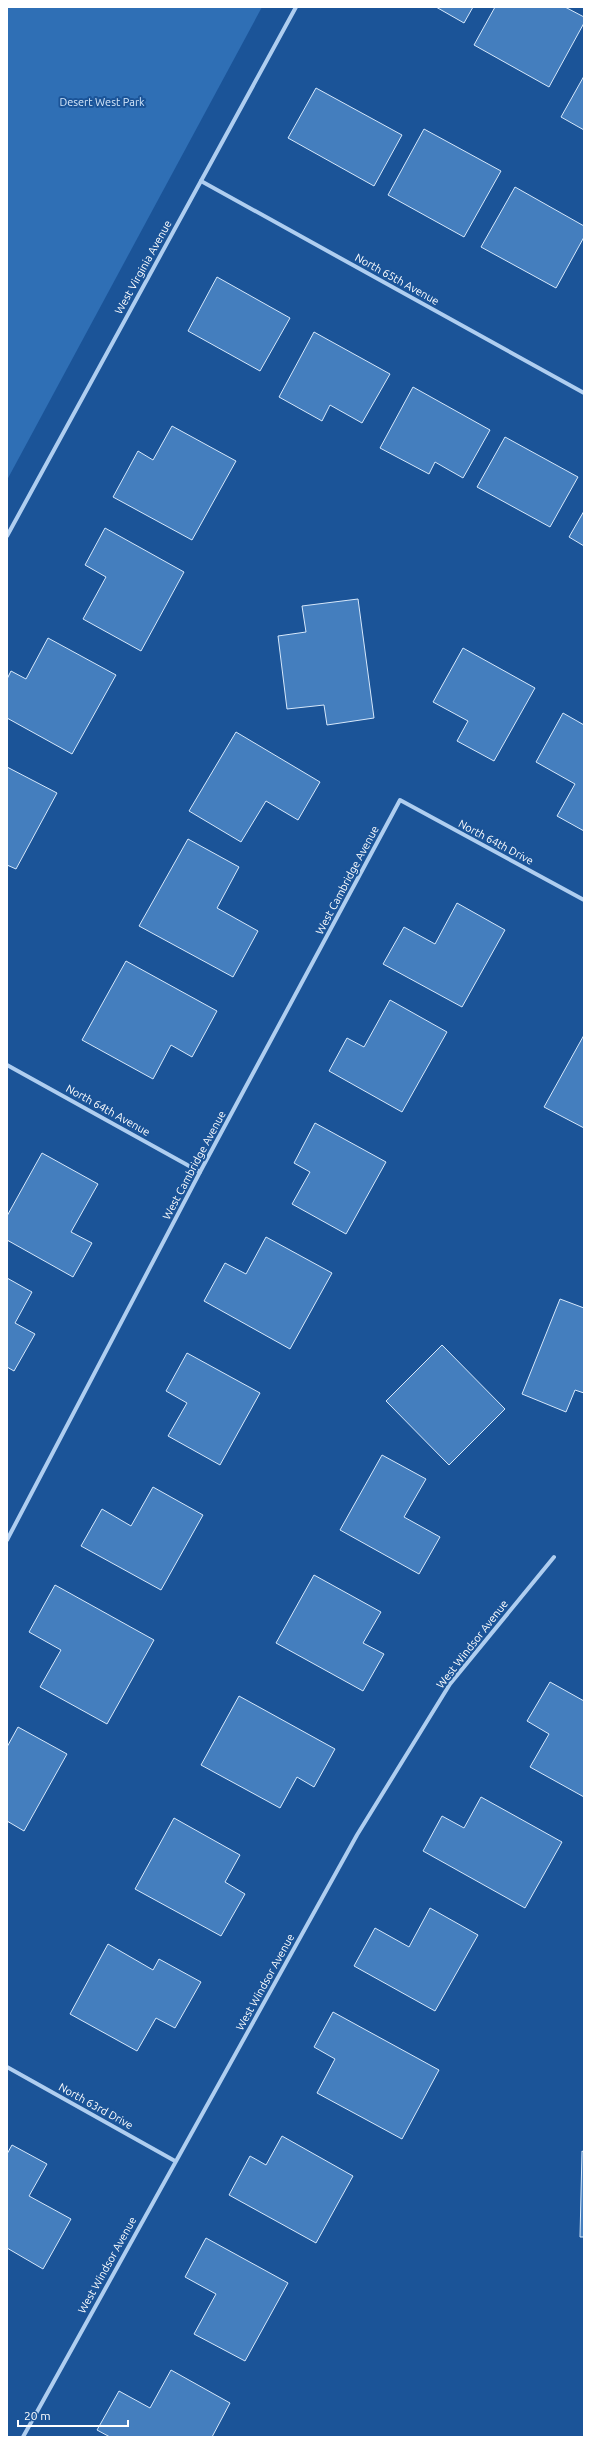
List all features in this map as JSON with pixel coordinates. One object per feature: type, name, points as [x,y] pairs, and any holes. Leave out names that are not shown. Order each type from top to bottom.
[{"type":"street","name":"West Virginia Avenue","points":[[7,536],[296,7]]},
{"type":"street","name":"North 65th Avenue","points":[[201,181],[584,393]]},
{"type":"street","name":"North 64th Drive","points":[[400,800],[584,900]]},
{"type":"street","name":"West Cambridge Avenue","points":[[7,1540],[200,1172],[400,800]]},
{"type":"street","name":"North 64th Avenue","points":[[7,1065],[200,1172]]},
{"type":"street","name":"West Windsor Avenue","points":[[23,2437],[357,1835],[450,1684],[554,1557]]},
{"type":"street","name":"North 63rd Drive","points":[[7,2067],[175,2161]]},
{"type":"green space","name":"Desert West Park","points":[[7,7],[262,7],[7,480]]},
{"type":"building","points":[[436,7],[473,7],[464,23]]},
{"type":"building","points":[[495,7],[565,7],[584,17],[584,23],[549,87],[474,45]]},
{"type":"building","points":[[584,76],[584,130],[561,117]]},
{"type":"building","points":[[316,88],[402,135],[374,186],[288,138]]},
{"type":"building","points":[[424,129],[501,171],[464,237],[388,195]]},
{"type":"building","points":[[515,187],[584,226],[584,237],[556,288],[481,247]]},
{"type":"building","points":[[217,277],[290,318],[260,371],[188,331]]},
{"type":"building","points":[[314,332],[390,374],[362,423],[330,405],[322,421],[279,397]]},
{"type":"building","points":[[413,387],[490,430],[463,478],[435,462],[429,474],[380,448]]},
{"type":"building","points":[[172,426],[236,461],[192,540],[113,497],[138,451],[153,460]]},
{"type":"building","points":[[505,437],[578,477],[550,527],[477,487]]},
{"type":"building","points":[[584,511],[584,546],[569,537]]},
{"type":"building","points":[[105,528],[184,572],[141,651],[83,619],[106,577],[85,565]]},
{"type":"building","points":[[358,599],[374,718],[327,725],[324,705],[287,709],[278,636],[306,632],[302,606]]},
{"type":"building","points":[[48,638],[116,675],[72,754],[7,718],[7,679],[11,671],[26,679]]},
{"type":"building","points":[[463,648],[535,688],[494,761],[457,741],[468,721],[433,702]]},
{"type":"building","points":[[563,713],[584,725],[584,831],[557,816],[575,784],[536,762]]},
{"type":"building","points":[[236,732],[320,782],[298,820],[266,801],[241,842],[189,811]]},
{"type":"building","points":[[7,767],[57,793],[16,869],[7,865]]},
{"type":"building","points":[[188,839],[239,867],[217,908],[258,931],[233,977],[139,926]]},
{"type":"building","points":[[457,903],[505,930],[462,1007],[383,964],[404,927],[435,944]]},
{"type":"building","points":[[126,961],[217,1011],[192,1057],[171,1045],[153,1079],[82,1040]]},
{"type":"building","points":[[390,1000],[447,1032],[402,1112],[329,1071],[347,1038],[364,1047]]},
{"type":"building","points":[[584,1035],[584,1128],[544,1107]]},
{"type":"building","points":[[315,1123],[386,1162],[346,1234],[292,1204],[310,1172],[294,1163]]},
{"type":"building","points":[[42,1153],[98,1184],[71,1232],[92,1243],[73,1277],[7,1240],[7,1216]]},
{"type":"building","points":[[266,1237],[332,1273],[290,1349],[204,1301],[225,1263],[246,1274]]},
{"type":"building","points":[[7,1278],[32,1292],[15,1323],[35,1334],[14,1371],[7,1367]]},
{"type":"building","points":[[560,1299],[584,1308],[584,1393],[575,1390],[566,1412],[522,1394]]},
{"type":"building","points":[[442,1345],[505,1409],[449,1465],[386,1401]]},
{"type":"building","points":[[187,1353],[260,1393],[220,1465],[168,1436],[187,1403],[166,1391]]},
{"type":"building","points":[[382,1455],[426,1479],[404,1517],[440,1537],[419,1574],[340,1530]]},
{"type":"building","points":[[153,1487],[203,1515],[161,1590],[81,1546],[102,1509],[131,1526]]},
{"type":"building","points":[[314,1575],[381,1612],[363,1643],[384,1654],[363,1691],[276,1643]]},
{"type":"building","points":[[55,1585],[154,1640],[107,1724],[40,1687],[61,1650],[29,1632]]},
{"type":"building","points":[[550,1682],[584,1701],[584,1797],[530,1767],[549,1734],[527,1721]]},
{"type":"building","points":[[239,1696],[335,1749],[314,1787],[297,1777],[280,1808],[201,1765]]},
{"type":"building","points":[[18,1727],[67,1754],[24,1831],[7,1821],[7,1747]]},
{"type":"building","points":[[481,1797],[562,1842],[525,1908],[423,1851],[442,1816],[464,1828]]},
{"type":"building","points":[[174,1818],[240,1855],[225,1882],[245,1894],[221,1936],[135,1889]]},
{"type":"building","points":[[430,1908],[478,1935],[435,2011],[354,1966],[375,1928],[409,1947]]},
{"type":"building","points":[[108,1944],[153,1970],[159,1959],[201,1982],[175,2028],[156,2018],[137,2051],[70,2014]]},
{"type":"building","points":[[333,2012],[439,2070],[402,2139],[317,2093],[335,2059],[314,2047]]},
{"type":"building","points":[[282,2136],[353,2176],[316,2243],[229,2195],[250,2156],[266,2165]]},
{"type":"building","points":[[12,2145],[47,2164],[29,2196],[71,2219],[43,2269],[7,2248],[7,2154]]},
{"type":"building","points":[[582,2151],[584,2152],[584,2237],[580,2237]]},
{"type":"building","points":[[206,2238],[288,2283],[245,2361],[194,2334],[216,2294],[185,2277]]},
{"type":"building","points":[[171,2370],[230,2403],[212,2437],[110,2437],[97,2430],[119,2391],[150,2408]]}]
